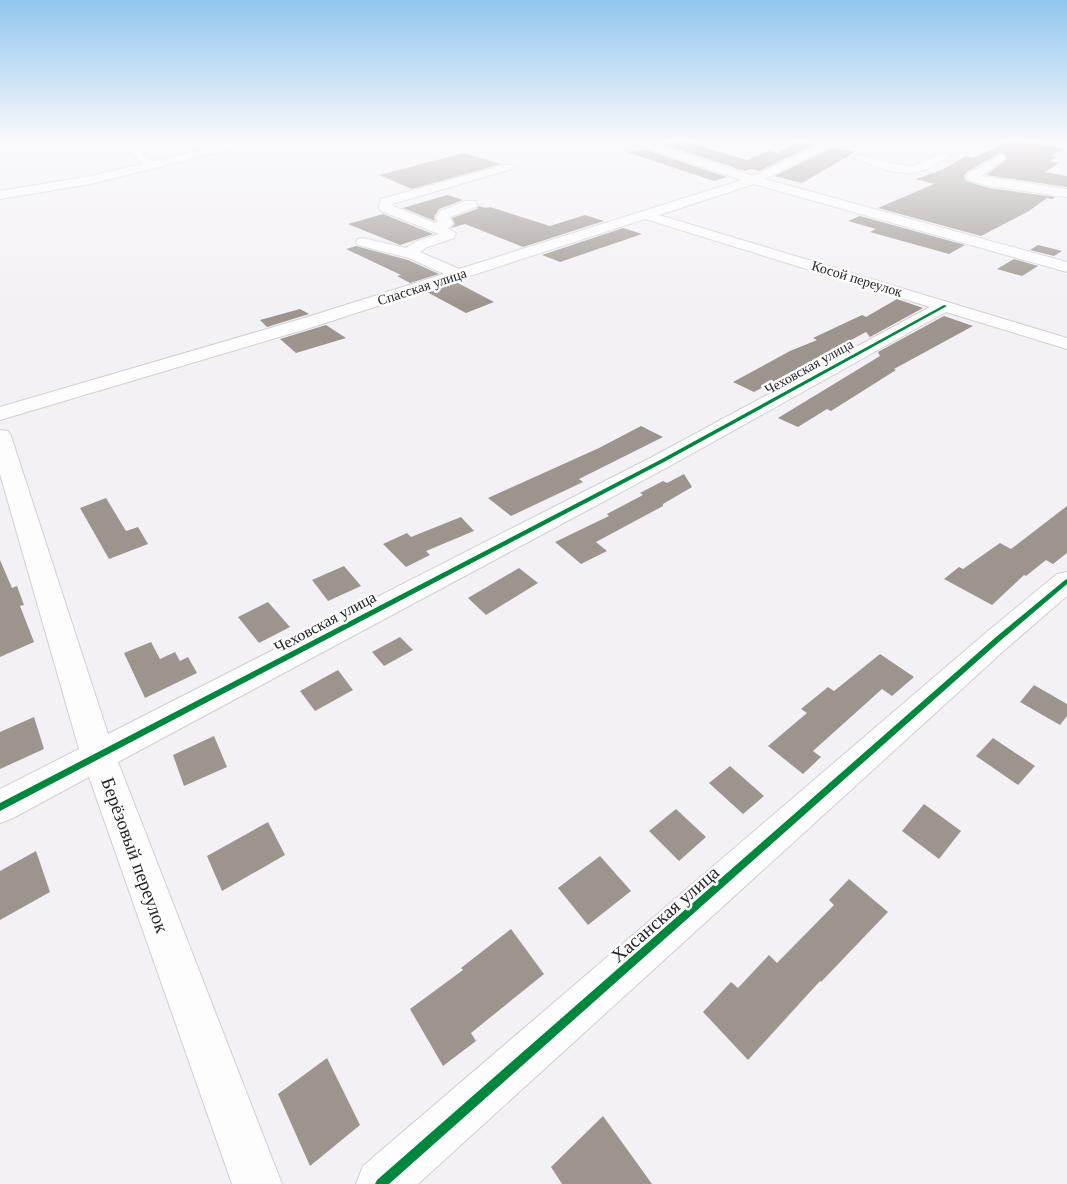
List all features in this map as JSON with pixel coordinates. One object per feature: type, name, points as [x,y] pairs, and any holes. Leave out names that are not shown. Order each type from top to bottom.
[{"type":"street","points":[[409,253],[422,244],[449,235],[449,233],[386,208],[386,202],[410,195]]},
{"type":"street","name":"Спасская улица","points":[[0,414],[308,323],[706,195]]},
{"type":"street","points":[[809,195],[1067,267]]},
{"type":"street","points":[[436,228],[446,224],[445,214],[471,204]]},
{"type":"street","name":"Косой переулок","points":[[646,214],[1067,344]]},
{"type":"street","points":[[363,242],[382,250],[409,253],[458,275]]},
{"type":"street","name":"Чеховская улица","points":[[0,807],[673,455],[945,306]]},
{"type":"street","name":"Берёзовый переулок","points":[[0,436],[98,755],[257,1184]]},
{"type":"street","name":"Хасанская улица","points":[[381,1184],[968,667],[998,638],[1067,581]]},
{"type":"building","points":[[446,195],[463,200],[439,209],[434,217],[435,221],[403,208]]},
{"type":"building","points":[[908,195],[1043,195],[1056,197],[1052,199],[1047,198],[1029,211],[981,236],[878,208]]},
{"type":"building","points":[[478,206],[490,207],[550,226],[585,215],[604,221],[523,247],[465,224],[451,228],[455,224],[452,218],[477,209]]},
{"type":"building","points":[[383,214],[433,234],[400,245],[348,224]]},
{"type":"building","points":[[860,216],[965,245],[949,254],[870,232],[876,229],[848,221]]},
{"type":"building","points":[[623,228],[642,234],[560,262],[542,255]]},
{"type":"building","points":[[1038,245],[1062,251],[1054,256],[1030,250]]},
{"type":"building","points":[[356,246],[408,260],[439,274],[410,283],[397,276],[401,275],[346,249]]},
{"type":"building","points":[[1014,259],[1038,266],[1022,276],[997,269]]},
{"type":"building","points":[[456,282],[494,302],[466,313],[427,292]]},
{"type":"building","points":[[897,299],[923,308],[870,337],[866,332],[754,392],[733,382],[790,351],[817,340],[813,338],[862,315],[866,317]]},
{"type":"building","points":[[300,309],[309,314],[267,327],[260,320]]},
{"type":"building","points":[[944,316],[973,326],[894,369],[896,370],[831,411],[827,409],[798,427],[778,418],[880,356],[878,352]]},
{"type":"building","points":[[326,325],[346,338],[296,353],[280,339]]},
{"type":"building","points":[[641,426],[663,437],[579,479],[583,482],[511,516],[488,498],[599,448]]},
{"type":"building","points":[[684,474],[692,487],[663,504],[663,506],[596,542],[607,551],[581,564],[555,542],[609,516],[607,514],[643,495],[640,493],[663,481],[667,483]]},
{"type":"building","points":[[106,498],[126,531],[138,527],[148,544],[109,559],[80,508]]},
{"type":"building","points":[[1067,506],[1067,553],[1053,564],[1046,560],[1026,576],[1024,575],[992,605],[944,579],[959,567],[963,569],[1000,543],[1011,549]]},
{"type":"building","points":[[461,517],[474,531],[426,551],[430,555],[406,567],[383,544],[407,533],[411,537]]},
{"type":"building","points":[[0,560],[12,588],[17,586],[24,605],[20,606],[34,642],[0,657]]},
{"type":"building","points":[[344,566],[361,586],[328,601],[312,580]]},
{"type":"building","points":[[519,568],[538,583],[486,615],[468,598]]},
{"type":"building","points":[[268,602],[290,627],[259,643],[238,617]]},
{"type":"building","points":[[400,637],[413,650],[384,666],[372,652]]},
{"type":"building","points":[[151,642],[160,659],[175,652],[180,661],[188,657],[197,673],[145,698],[124,653]]},
{"type":"building","points":[[880,654],[914,677],[892,696],[882,689],[813,751],[821,757],[803,774],[768,746],[807,713],[801,709],[828,687],[834,691]]},
{"type":"building","points":[[338,670],[353,690],[315,711],[300,691]]},
{"type":"building","points":[[1034,685],[1067,704],[1067,716],[1060,725],[1020,702]]},
{"type":"building","points":[[34,717],[44,749],[0,769],[0,732]]},
{"type":"building","points":[[214,736],[227,767],[184,786],[173,755]]},
{"type":"building","points":[[993,738],[1035,766],[1018,785],[976,756]]},
{"type":"building","points":[[730,766],[764,796],[743,814],[709,783]]},
{"type":"building","points":[[924,804],[961,831],[939,859],[902,831]]},
{"type":"building","points":[[676,809],[706,837],[679,861],[649,831]]},
{"type":"building","points":[[268,822],[285,855],[222,891],[207,856]]},
{"type":"building","points":[[36,851],[50,892],[0,920],[0,871]]},
{"type":"building","points":[[600,856],[631,891],[588,925],[558,888]]},
{"type":"building","points":[[849,879],[888,912],[820,981],[748,1060],[703,1012],[731,982],[738,988],[769,955],[777,963],[834,905],[829,900]]},
{"type":"building","points":[[511,929],[544,974],[471,1033],[476,1041],[443,1066],[410,1009],[463,970],[461,968]]},
{"type":"building","points":[[327,1058],[360,1125],[310,1166],[278,1094]]},
{"type":"building","points":[[603,1116],[652,1184],[562,1184],[551,1167]]},
{"type":"cycle path","points":[[0,807],[662,461],[945,306]]},
{"type":"cycle path","points":[[381,1184],[998,639],[1067,581]]}]
